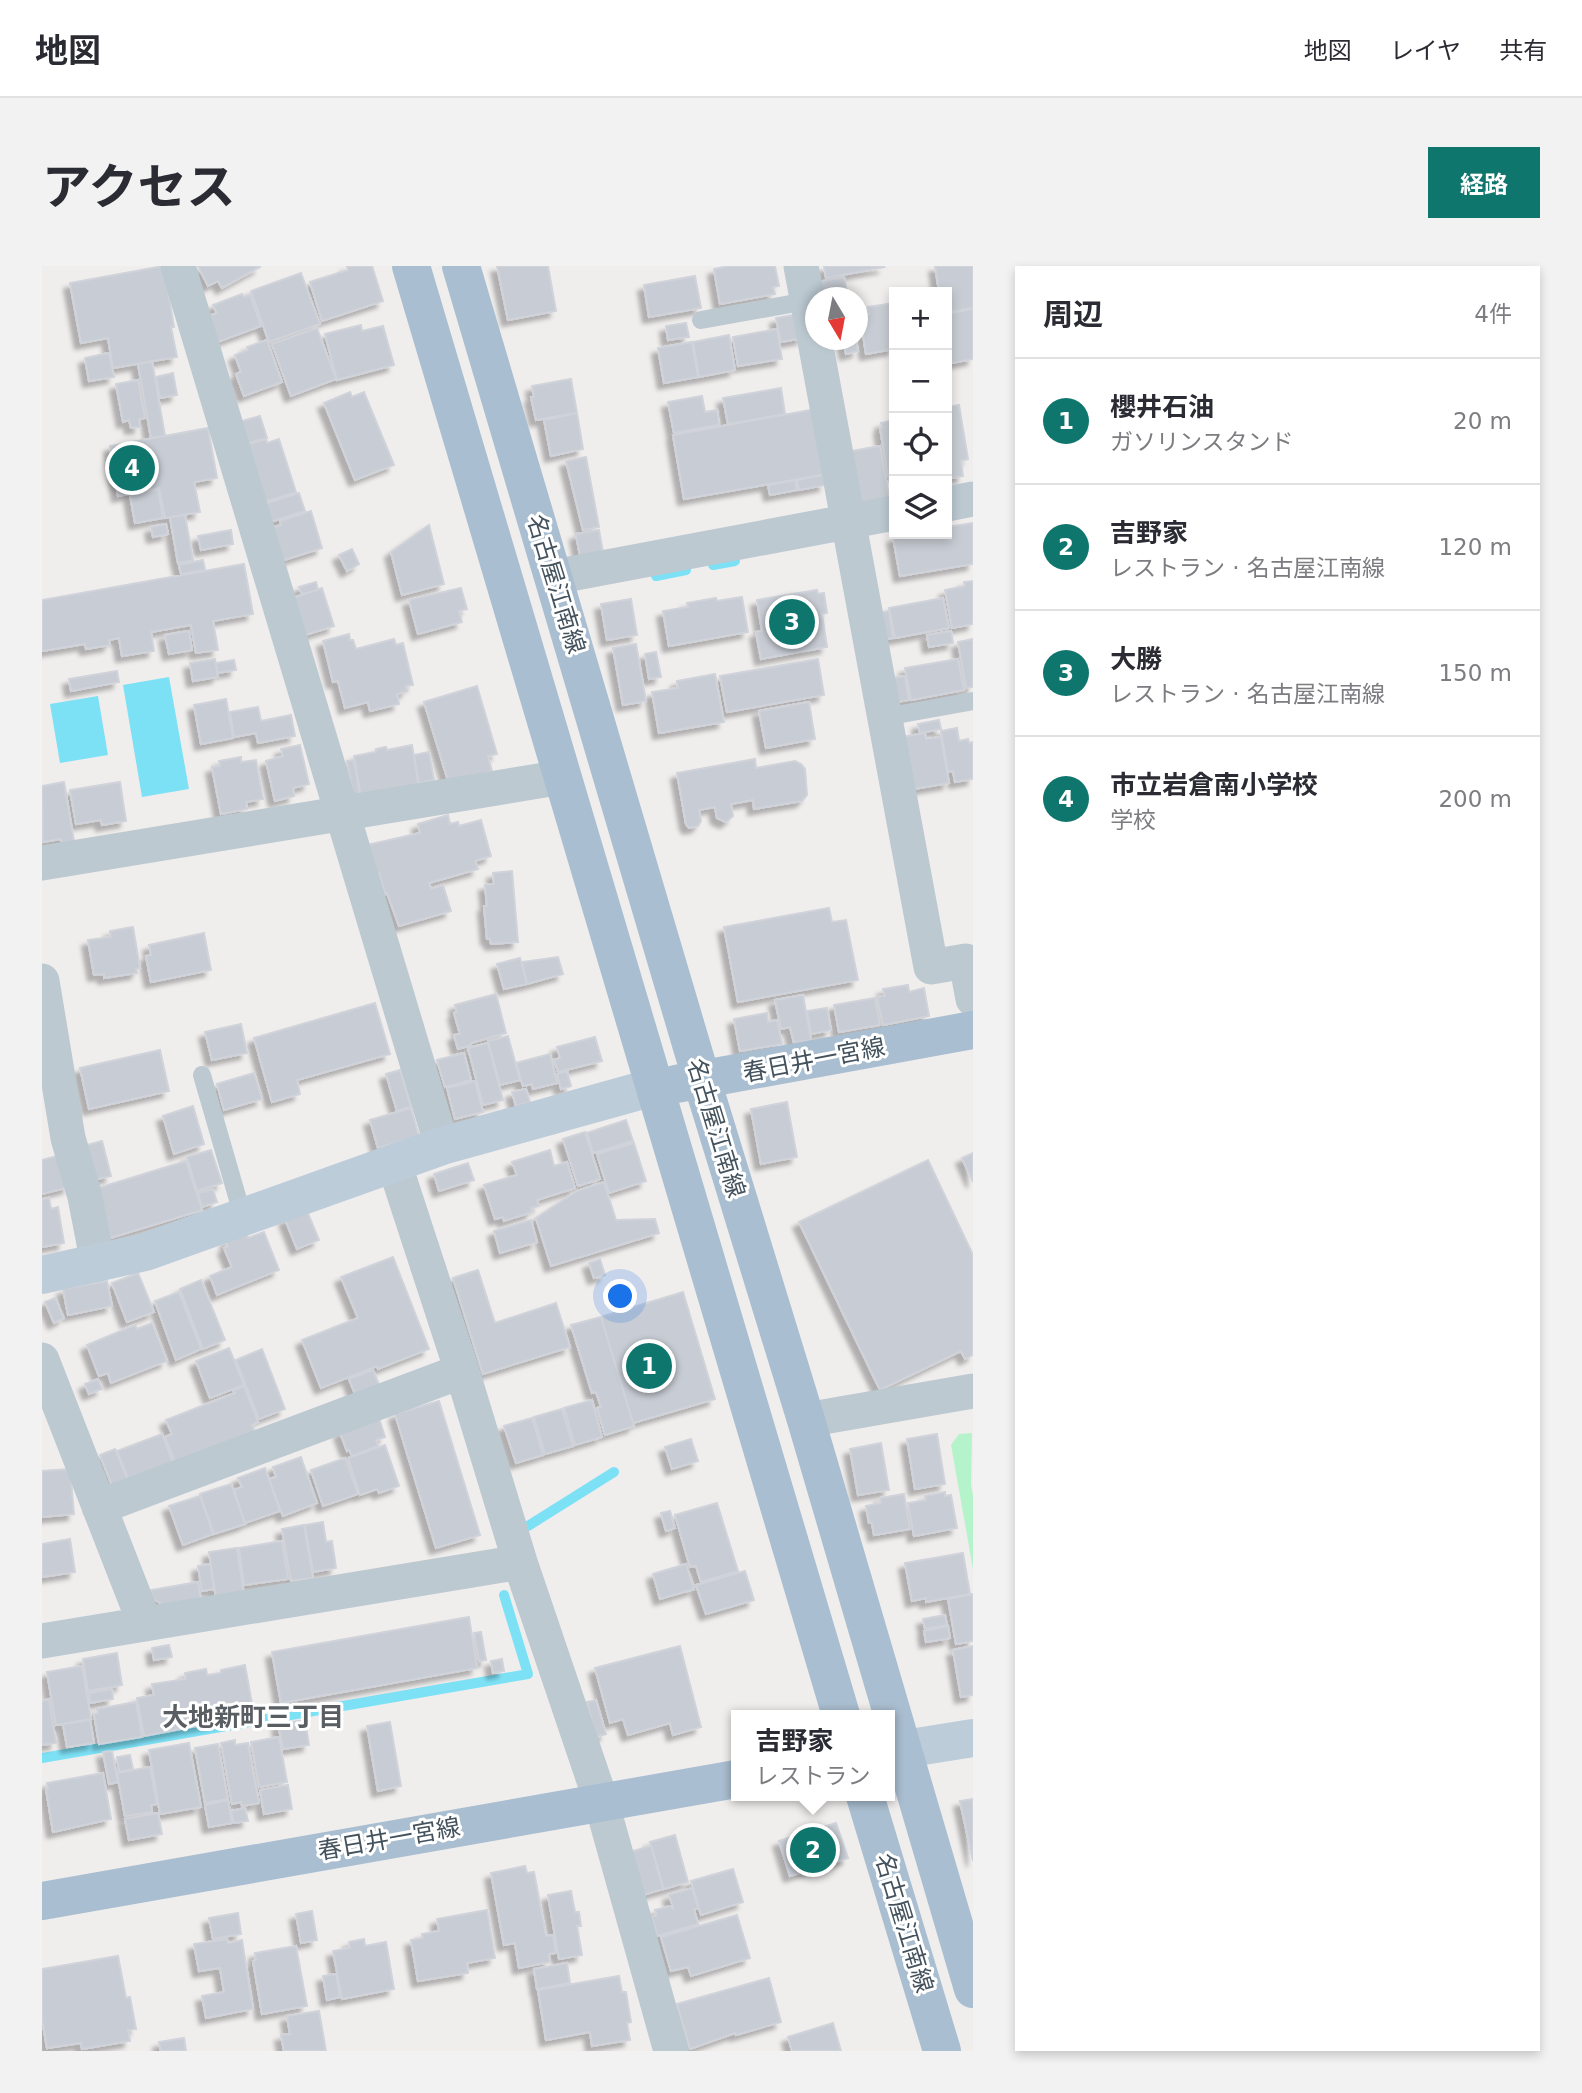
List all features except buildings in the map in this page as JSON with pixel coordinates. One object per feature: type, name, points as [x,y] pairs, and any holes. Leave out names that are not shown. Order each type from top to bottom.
[{"type":"main road","name":"名古屋江南線","points":[[411,266],[840,1710]]},
{"type":"main road","name":"名古屋江南線","points":[[461,266],[702,1081],[806,1420],[886,1710]]},
{"type":"main road","name":"春日井一宮線","points":[[654,1087],[702,1081],[973,1030]]},
{"type":"main road","name":"名古屋江南線","points":[[897,1751],[973,1989]]},
{"type":"main road","name":"春日井一宮線","points":[[42,1901],[731,1780]]},
{"type":"main road","name":"名古屋江南線","points":[[867,1801],[942,2051]]},
{"type":"street","points":[[177,266],[442,1146]]},
{"type":"street","points":[[801,266],[805,290]]},
{"type":"street","points":[[816,350],[931,967],[966,961],[973,999]]},
{"type":"street","points":[[952,503],[973,499]]},
{"type":"street","points":[[554,577],[889,514]]},
{"type":"street","points":[[42,863],[564,776]]},
{"type":"street","points":[[42,981],[68,1138],[85,1197],[98,1264]]},
{"type":"street","points":[[42,1275],[145,1252],[442,1146],[654,1087]]},
{"type":"street","points":[[394,1163],[462,1371],[520,1562],[600,1801],[662,2050]]},
{"type":"street","points":[[42,1360],[51,1411],[99,1507],[145,1624]]},
{"type":"street","points":[[99,1507],[462,1371]]},
{"type":"street","points":[[806,1420],[973,1391]]},
{"type":"street","points":[[42,1641],[520,1562]]},
{"type":"street","points":[[897,1751],[973,1738]]},
{"type":"lane","points":[[701,320],[805,302]]},
{"type":"lane","points":[[885,717],[973,701]]},
{"type":"lane","points":[[202,1075],[243,1217]]},
{"type":"green space","points":[[972,1433],[973,1569],[951,1445],[959,1434]]},
{"type":"water","points":[[169,677],[189,789],[142,797],[123,685]]},
{"type":"water","points":[[98,696],[108,755],[60,763],[50,704]]},
{"type":"waterway","points":[[713,565],[735,561]]},
{"type":"waterway","points":[[656,576],[686,570]]},
{"type":"waterway","points":[[528,1526],[614,1472]]},
{"type":"waterway","points":[[42,1758],[528,1674],[504,1595]]},
{"type":"place","name":"市立岩倉南小学校","points":[[132,468]]},
{"type":"place","name":"大勝","points":[[792,622]]},
{"type":"place","name":"櫻井石油","points":[[649,1366]]},
{"type":"place","name":"吉野家","points":[[813,1850]]},
{"type":"district","name":"大地新町三丁目","points":[[253,1717]]}]
